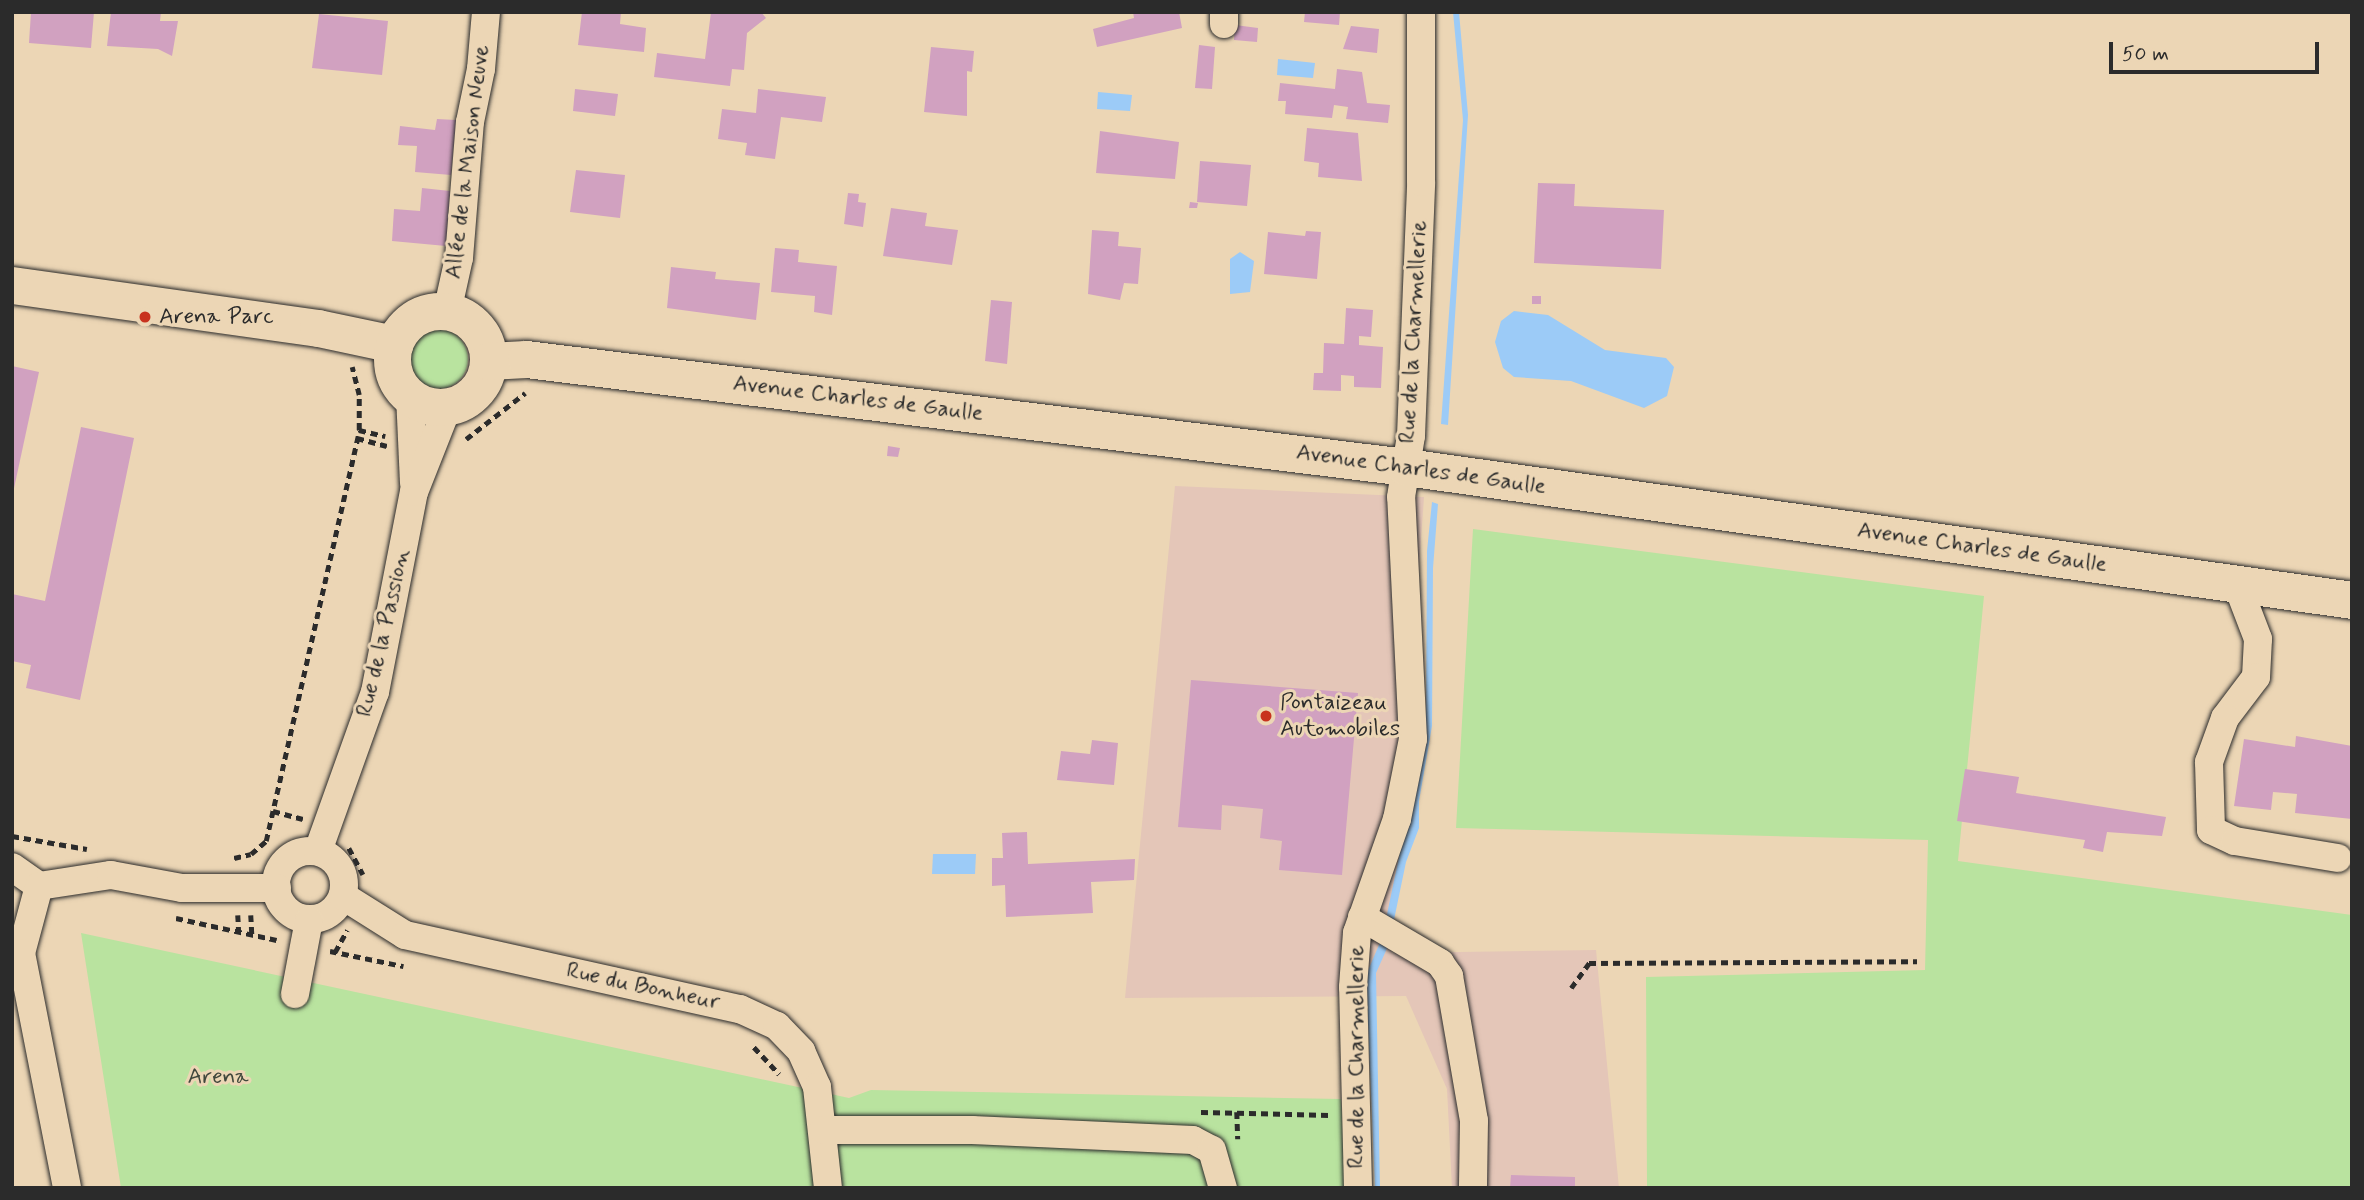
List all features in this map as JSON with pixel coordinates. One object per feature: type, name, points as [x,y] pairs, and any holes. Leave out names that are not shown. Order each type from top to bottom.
[{"type":"main road","points":[[12,285],[355,335],[394,344]]},
{"type":"main road","points":[[447,312],[472,323],[481,334],[488,361],[475,391],[442,409],[410,395],[396,376],[394,344],[400,332],[421,315],[447,312]]},
{"type":"main road","name":"Avenue Charles de Gaulle","points":[[488,361],[540,360],[1406,467],[2352,600]]},
{"type":"street","name":"Allée de la Maison Neuve","points":[[447,312],[459,258],[470,122],[481,69],[486,12]]},
{"type":"street","name":"Rue de la Charmellerie","points":[[1358,1188],[1353,987],[1368,920],[1397,819],[1413,739],[1401,497],[1406,467],[1421,183],[1421,12]]},
{"type":"street","points":[[410,395],[414,492]]},
{"type":"street","points":[[414,492],[448,406]]},
{"type":"street","name":"Rue de la Passion","points":[[318,851],[376,692],[414,492]]},
{"type":"street","points":[[2237,584],[2258,639],[2256,677],[2225,718],[2209,762],[2211,831],[2235,841],[2338,858]]},
{"type":"street","points":[[295,994],[307,933],[330,914],[343,896],[343,873],[329,856],[306,850],[286,861],[277,888],[288,912],[307,933]]},
{"type":"street","points":[[12,867],[39,886],[111,875],[183,888],[277,888]]},
{"type":"street","points":[[39,886],[21,953],[66,1188]]},
{"type":"street","name":"Rue du Bonheur","points":[[343,896],[405,935],[740,1009],[776,1026],[801,1052],[817,1087],[824,1130],[828,1188]]},
{"type":"street","points":[[1368,920],[1428,956],[1449,976],[1474,1121],[1473,1188]]},
{"type":"street","points":[[824,1130],[972,1130],[1193,1140],[1212,1150],[1223,1188]]},
{"type":"path","points":[[220,860],[251,854],[266,841],[359,430],[359,395],[351,360],[355,335]]},
{"type":"path","points":[[12,836],[93,850]]},
{"type":"path","points":[[174,917],[307,933],[414,968]]},
{"type":"path","points":[[1571,988],[1589,963],[1917,961]]},
{"type":"path","points":[[752,1045],[782,1078]]},
{"type":"shaded area","points":[[1175,486],[1424,497],[1392,953],[1596,950],[1619,1188],[1452,1188],[1447,1089],[1406,996],[1125,998]]},
{"type":"green space","points":[[438,329],[455,334],[463,342],[468,359],[463,376],[455,384],[438,389],[421,384],[413,376],[408,359],[413,342],[421,334]]},
{"type":"green space","points":[[1473,529],[1984,596],[1958,861],[2352,915],[2352,1188],[1647,1188],[1646,977],[1925,970],[1928,840],[1456,828]]},
{"type":"green space","name":"Arena","points":[[81,933],[849,1098],[871,1090],[1341,1099],[1347,1188],[121,1188]]},
{"type":"water","points":[[1453,12],[1459,12],[1468,115],[1448,425],[1441,424],[1463,120]]},
{"type":"water","points":[[1278,59],[1315,63],[1313,78],[1277,75]]},
{"type":"water","points":[[1098,92],[1132,95],[1130,111],[1097,109]]},
{"type":"water","points":[[1240,252],[1254,261],[1250,292],[1230,294],[1230,259]]},
{"type":"water","points":[[1514,311],[1548,315],[1605,350],[1666,358],[1674,367],[1667,396],[1644,408],[1571,381],[1514,377],[1503,368],[1495,342],[1501,321]]},
{"type":"water","points":[[1432,502],[1438,504],[1433,568],[1432,726],[1419,801],[1419,828],[1406,862],[1389,944],[1376,973],[1380,1188],[1375,1188],[1366,975],[1382,938],[1420,757],[1426,709],[1427,551]]},
{"type":"water","points":[[933,854],[976,854],[975,874],[932,874]]},
{"type":"building","points":[[31,12],[94,12],[91,48],[29,43]]},
{"type":"building","points":[[111,12],[161,12],[160,21],[178,21],[172,56],[158,49],[107,46]]},
{"type":"building","points":[[582,12],[621,12],[620,24],[646,28],[644,52],[578,45]]},
{"type":"building","points":[[711,12],[761,12],[766,18],[747,33],[744,70],[732,69],[730,86],[654,77],[657,53],[705,59]]},
{"type":"building","points":[[1133,12],[1179,12],[1182,28],[1097,47],[1093,29],[1134,18]]},
{"type":"building","points":[[1305,12],[1340,12],[1339,25],[1304,22]]},
{"type":"building","points":[[319,14],[388,21],[382,75],[312,68]]},
{"type":"building","points":[[1235,25],[1258,28],[1257,42],[1234,40]]},
{"type":"building","points":[[1351,26],[1379,29],[1377,53],[1343,49]]},
{"type":"building","points":[[1199,45],[1215,47],[1212,89],[1195,88]]},
{"type":"building","points":[[931,47],[974,51],[972,72],[967,71],[967,116],[924,112]]},
{"type":"building","points":[[1337,69],[1362,72],[1367,103],[1390,105],[1388,123],[1346,119],[1348,107],[1334,105],[1332,118],[1285,114],[1286,101],[1278,101],[1280,83],[1335,89]]},
{"type":"building","points":[[575,89],[618,94],[615,116],[573,111]]},
{"type":"building","points":[[758,89],[826,97],[822,122],[781,117],[775,159],[745,155],[747,143],[718,139],[722,109],[756,113]]},
{"type":"building","points":[[437,119],[456,120],[451,175],[415,172],[417,146],[398,145],[400,126],[435,130]]},
{"type":"building","points":[[1307,128],[1358,133],[1362,181],[1318,177],[1319,163],[1304,161]]},
{"type":"building","points":[[1100,131],[1179,142],[1175,179],[1096,173]]},
{"type":"building","points":[[1200,161],[1251,165],[1247,206],[1197,202]]},
{"type":"building","points":[[576,170],[625,175],[620,218],[570,212]]},
{"type":"building","points":[[1538,183],[1575,184],[1574,206],[1664,210],[1661,269],[1534,263]]},
{"type":"building","points":[[422,188],[450,191],[446,246],[392,241],[394,209],[420,211]]},
{"type":"building","points":[[848,193],[859,194],[858,202],[866,203],[863,227],[844,224]]},
{"type":"building","points":[[1190,202],[1198,203],[1197,208],[1189,208]]},
{"type":"building","points":[[891,208],[927,213],[925,226],[958,230],[952,265],[883,256]]},
{"type":"building","points":[[1092,230],[1119,232],[1118,246],[1141,248],[1138,284],[1124,283],[1120,300],[1088,294]]},
{"type":"building","points":[[1306,231],[1321,232],[1317,279],[1264,274],[1268,232],[1305,236]]},
{"type":"building","points":[[775,248],[799,250],[798,262],[837,266],[832,315],[814,312],[815,296],[771,292]]},
{"type":"building","points":[[671,267],[716,272],[715,279],[760,283],[756,320],[667,308]]},
{"type":"building","points":[[1532,296],[1541,296],[1541,304],[1532,304]]},
{"type":"building","points":[[991,300],[1012,302],[1007,364],[985,361]]},
{"type":"building","points":[[1346,308],[1373,310],[1371,337],[1359,336],[1359,345],[1383,347],[1381,388],[1354,387],[1354,376],[1341,375],[1341,391],[1313,390],[1314,373],[1323,373],[1324,343],[1344,344]]},
{"type":"building","points":[[12,366],[39,372],[13,493],[12,493]]},
{"type":"building","points":[[81,427],[134,438],[80,700],[26,688],[31,665],[12,661],[12,594],[45,601]]},
{"type":"building","points":[[888,446],[900,448],[898,457],[887,456]]},
{"type":"building","points":[[1191,680],[1358,693],[1342,875],[1279,870],[1282,841],[1260,838],[1263,809],[1222,805],[1221,830],[1178,827]]},
{"type":"building","points":[[2296,736],[2352,746],[2352,819],[2295,813],[2297,794],[2273,792],[2271,810],[2234,806],[2244,739],[2295,747]]},
{"type":"building","points":[[1092,740],[1118,743],[1114,785],[1057,780],[1061,751],[1090,754]]},
{"type":"building","points":[[1965,769],[2019,777],[2016,793],[2166,817],[2162,836],[2107,832],[2103,852],[2083,848],[2085,840],[1957,821]]},
{"type":"building","points":[[1027,832],[1028,864],[1135,859],[1134,880],[1091,882],[1093,913],[1006,917],[1005,885],[992,886],[992,858],[1003,858],[1002,833]]},
{"type":"building","points":[[1511,1175],[1575,1177],[1575,1188],[1510,1188]]},
{"type":"place","name":"Arena Parc","points":[[145,317]]},
{"type":"place","name":"Pontaizeau Automobiles","points":[[1266,716]]}]
